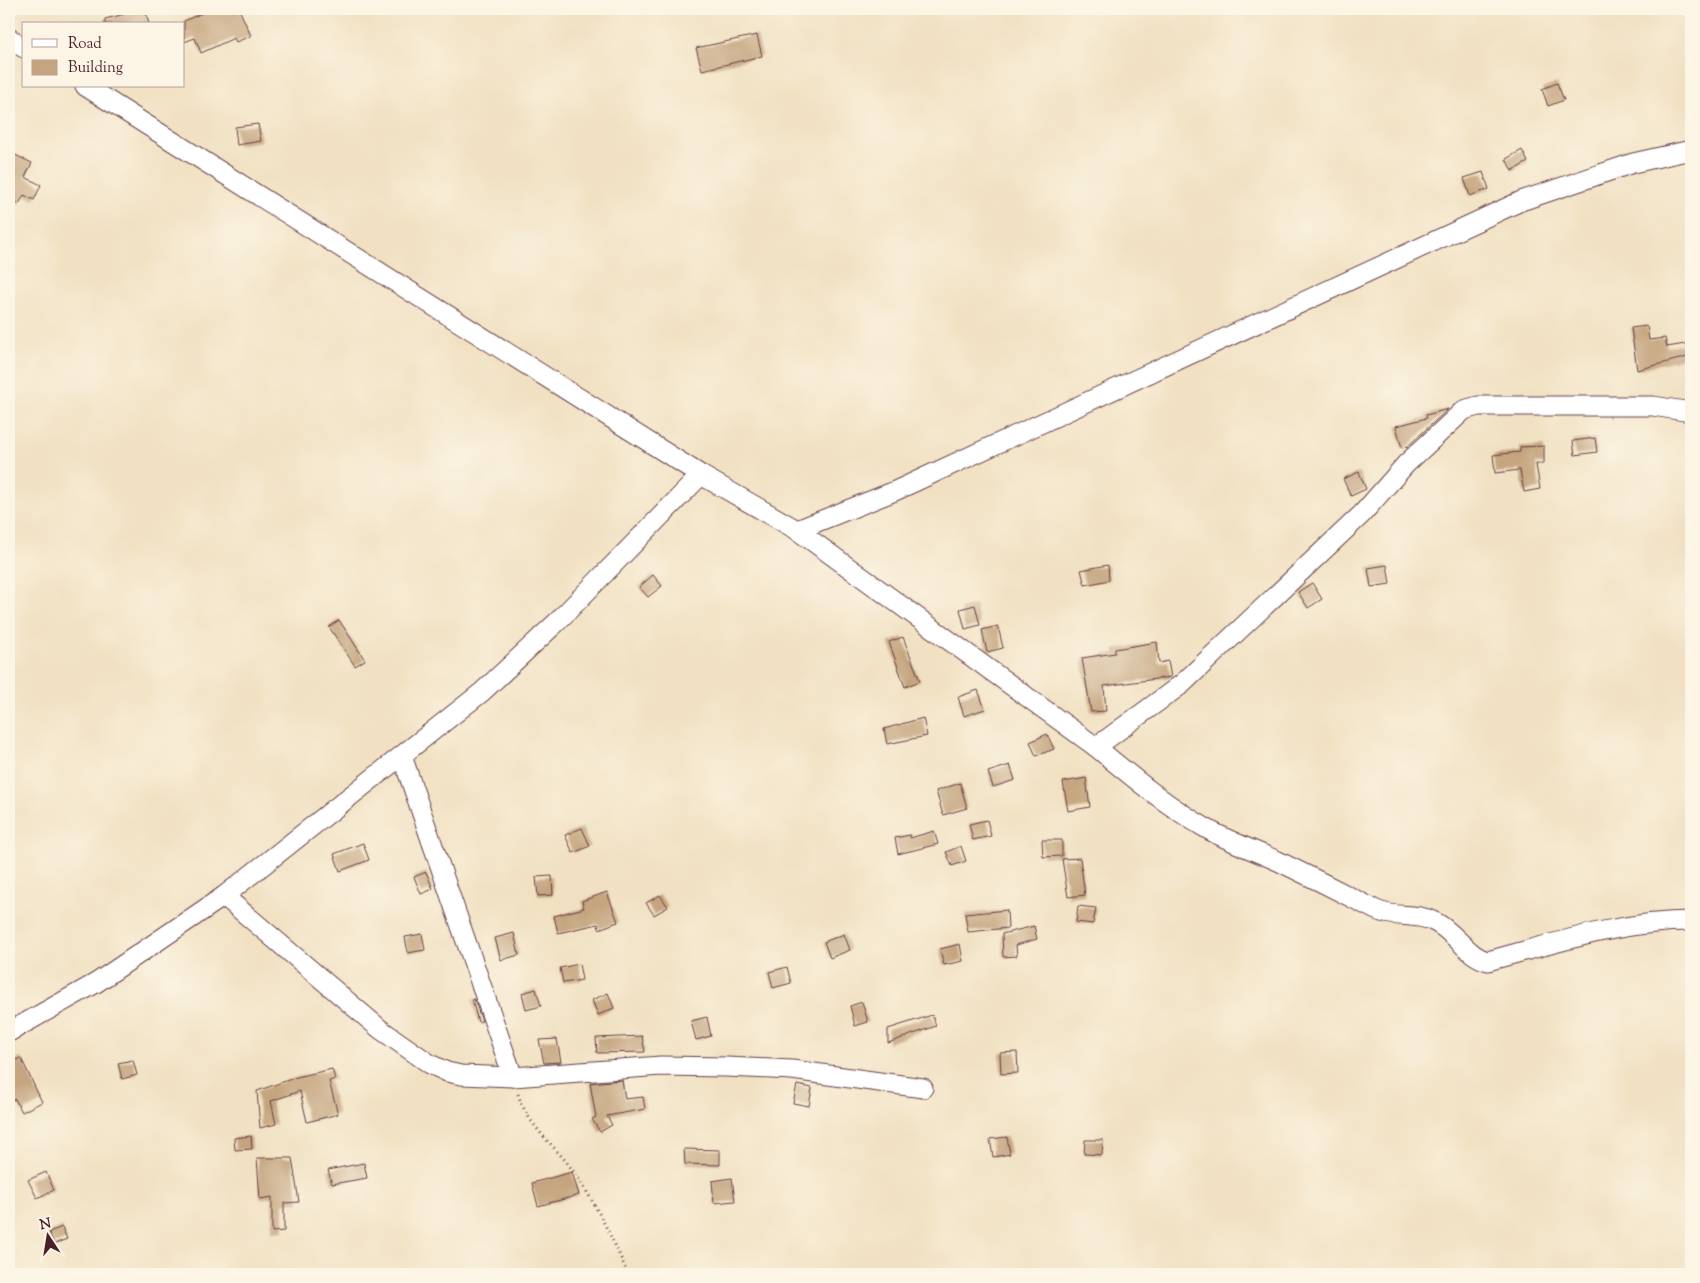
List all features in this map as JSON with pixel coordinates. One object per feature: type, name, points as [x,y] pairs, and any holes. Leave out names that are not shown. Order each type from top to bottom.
[{"type":"street","points":[[9,38],[22,47]]},
{"type":"street","points":[[88,88],[701,475],[797,530],[1096,747],[1158,798],[1209,830],[1350,895],[1378,910],[1395,916],[1423,917],[1434,921],[1458,938],[1479,959],[1488,961],[1580,936],[1656,921],[1691,920]]},
{"type":"street","points":[[797,530],[895,491],[1521,201],[1633,162],[1691,150]]},
{"type":"street","points":[[1096,747],[1182,684],[1362,514],[1406,464],[1464,410],[1478,406],[1652,406],[1691,412]]},
{"type":"street","points":[[9,1032],[96,983],[224,896],[482,692],[557,622],[701,475]]},
{"type":"street","points":[[402,756],[513,1076]]},
{"type":"street","points":[[224,896],[380,1028],[430,1064],[447,1072],[461,1075],[513,1076],[660,1066],[726,1067],[792,1070],[923,1088]]},
{"type":"path","points":[[513,1076],[521,1103],[538,1132],[562,1156],[577,1176],[610,1235],[628,1274]]},
{"type":"building","points":[[145,9],[148,22],[105,22],[105,19]]},
{"type":"building","points":[[211,9],[239,9],[251,36],[236,42],[234,38],[201,53],[195,38],[185,42],[184,21]]},
{"type":"building","points":[[757,35],[762,56],[702,70],[696,48]]},
{"type":"building","points":[[1557,83],[1564,100],[1548,106],[1542,89]]},
{"type":"building","points":[[258,124],[261,141],[237,145],[235,127]]},
{"type":"building","points":[[1522,150],[1528,162],[1512,171],[1506,159]]},
{"type":"building","points":[[9,152],[32,163],[25,177],[41,185],[34,200],[24,195],[19,204],[9,199]]},
{"type":"building","points":[[1483,172],[1489,189],[1470,196],[1464,178]]},
{"type":"building","points":[[1647,326],[1649,340],[1665,338],[1667,347],[1691,343],[1691,356],[1637,370],[1631,328]]},
{"type":"building","points":[[1448,409],[1408,446],[1402,448],[1396,426],[1427,418],[1426,415]]},
{"type":"building","points":[[1595,438],[1597,452],[1575,455],[1573,441]]},
{"type":"building","points":[[1544,446],[1544,464],[1536,464],[1540,489],[1524,492],[1520,470],[1495,473],[1493,455],[1520,452],[1520,447]]},
{"type":"building","points":[[1359,472],[1366,489],[1351,496],[1343,479]]},
{"type":"building","points":[[1108,565],[1109,580],[1085,585],[1081,570]]},
{"type":"building","points":[[1387,565],[1390,584],[1371,587],[1368,568]]},
{"type":"building","points":[[653,575],[662,586],[648,597],[639,587]]},
{"type":"building","points":[[1312,583],[1322,599],[1308,608],[1298,592]]},
{"type":"building","points":[[975,605],[980,625],[965,629],[960,609]]},
{"type":"building","points":[[339,620],[365,660],[355,666],[329,627]]},
{"type":"building","points":[[998,626],[1003,648],[987,652],[982,630]]},
{"type":"building","points":[[903,637],[920,681],[905,687],[889,642]]},
{"type":"building","points":[[1157,642],[1159,663],[1168,661],[1171,677],[1104,686],[1106,711],[1091,712],[1082,658],[1115,653],[1115,649]]},
{"type":"building","points":[[978,690],[985,709],[964,716],[958,697]]},
{"type":"building","points":[[923,718],[927,736],[887,744],[884,729]]},
{"type":"building","points":[[1047,734],[1054,749],[1036,756],[1030,742]]},
{"type":"building","points":[[1010,765],[1015,780],[993,787],[988,772]]},
{"type":"building","points":[[1086,778],[1090,807],[1068,811],[1063,782]]},
{"type":"building","points":[[960,783],[967,808],[943,815],[936,791]]},
{"type":"building","points":[[987,820],[991,836],[973,840],[969,824]]},
{"type":"building","points":[[582,828],[590,846],[573,853],[565,835]]},
{"type":"building","points":[[934,831],[938,844],[898,854],[895,838],[910,835],[910,838]]},
{"type":"building","points":[[1042,840],[1062,840],[1062,856],[1043,857]]},
{"type":"building","points":[[363,843],[369,860],[340,871],[334,854]]},
{"type":"building","points":[[961,846],[966,861],[952,866],[946,852]]},
{"type":"building","points":[[1080,858],[1085,895],[1068,897],[1062,859]]},
{"type":"building","points":[[426,872],[433,889],[421,894],[414,877]]},
{"type":"building","points":[[552,876],[553,895],[538,896],[536,877]]},
{"type":"building","points":[[607,892],[618,922],[599,929],[598,924],[558,933],[554,916],[584,908],[582,901]]},
{"type":"building","points":[[660,895],[668,907],[654,915],[646,903]]},
{"type":"building","points":[[1078,906],[1096,908],[1093,924],[1076,922]]},
{"type":"building","points":[[1007,910],[1008,928],[968,932],[965,914]]},
{"type":"building","points":[[1034,926],[1037,939],[1016,945],[1017,956],[1003,957],[1002,934]]},
{"type":"building","points":[[514,933],[519,955],[501,960],[495,938]]},
{"type":"building","points":[[422,934],[425,950],[408,953],[405,937]]},
{"type":"building","points":[[844,934],[850,950],[830,958],[824,942]]},
{"type":"building","points":[[960,944],[963,961],[944,965],[940,949]]},
{"type":"building","points":[[579,964],[582,980],[563,983],[560,968]]},
{"type":"building","points":[[787,967],[791,983],[773,988],[769,972]]},
{"type":"building","points":[[536,989],[541,1006],[526,1010],[522,993]]},
{"type":"building","points":[[608,993],[614,1008],[598,1015],[592,1000]]},
{"type":"building","points":[[472,999],[474,999],[482,1021],[478,1022]]},
{"type":"building","points":[[862,1002],[868,1022],[855,1026],[850,1006]]},
{"type":"building","points":[[932,1015],[936,1026],[888,1043],[888,1029]]},
{"type":"building","points":[[707,1017],[711,1036],[696,1040],[691,1021]]},
{"type":"building","points":[[642,1036],[645,1052],[597,1053],[596,1038]]},
{"type":"building","points":[[557,1039],[561,1062],[544,1063],[539,1040]]},
{"type":"building","points":[[1017,1052],[1018,1073],[1001,1074],[1000,1053]]},
{"type":"building","points":[[21,1058],[42,1102],[22,1112],[15,1099],[9,1102],[9,1063]]},
{"type":"building","points":[[133,1060],[137,1075],[122,1079],[118,1063]]},
{"type":"building","points":[[332,1069],[335,1079],[329,1081],[338,1114],[307,1122],[300,1091],[271,1101],[276,1124],[260,1128],[257,1091],[297,1077]]},
{"type":"building","points":[[622,1080],[625,1099],[643,1097],[645,1109],[607,1116],[612,1125],[600,1132],[592,1119],[596,1117],[590,1083]]},
{"type":"building","points":[[797,1085],[812,1088],[809,1106],[793,1103]]},
{"type":"building","points":[[251,1136],[252,1149],[235,1150],[234,1138]]},
{"type":"building","points":[[1007,1137],[1010,1154],[993,1157],[990,1139]]},
{"type":"building","points":[[1085,1140],[1103,1140],[1102,1155],[1084,1154]]},
{"type":"building","points":[[684,1149],[720,1150],[720,1165],[685,1164]]},
{"type":"building","points":[[257,1158],[292,1158],[299,1202],[284,1203],[284,1231],[272,1232],[272,1197],[260,1199]]},
{"type":"building","points":[[364,1163],[367,1178],[332,1184],[328,1170]]},
{"type":"building","points":[[46,1172],[54,1190],[37,1198],[28,1180]]},
{"type":"building","points":[[572,1172],[579,1195],[538,1206],[532,1183]]},
{"type":"building","points":[[732,1178],[735,1201],[714,1203],[712,1181]]},
{"type":"building","points":[[62,1227],[67,1239],[54,1244],[49,1232]]}]
